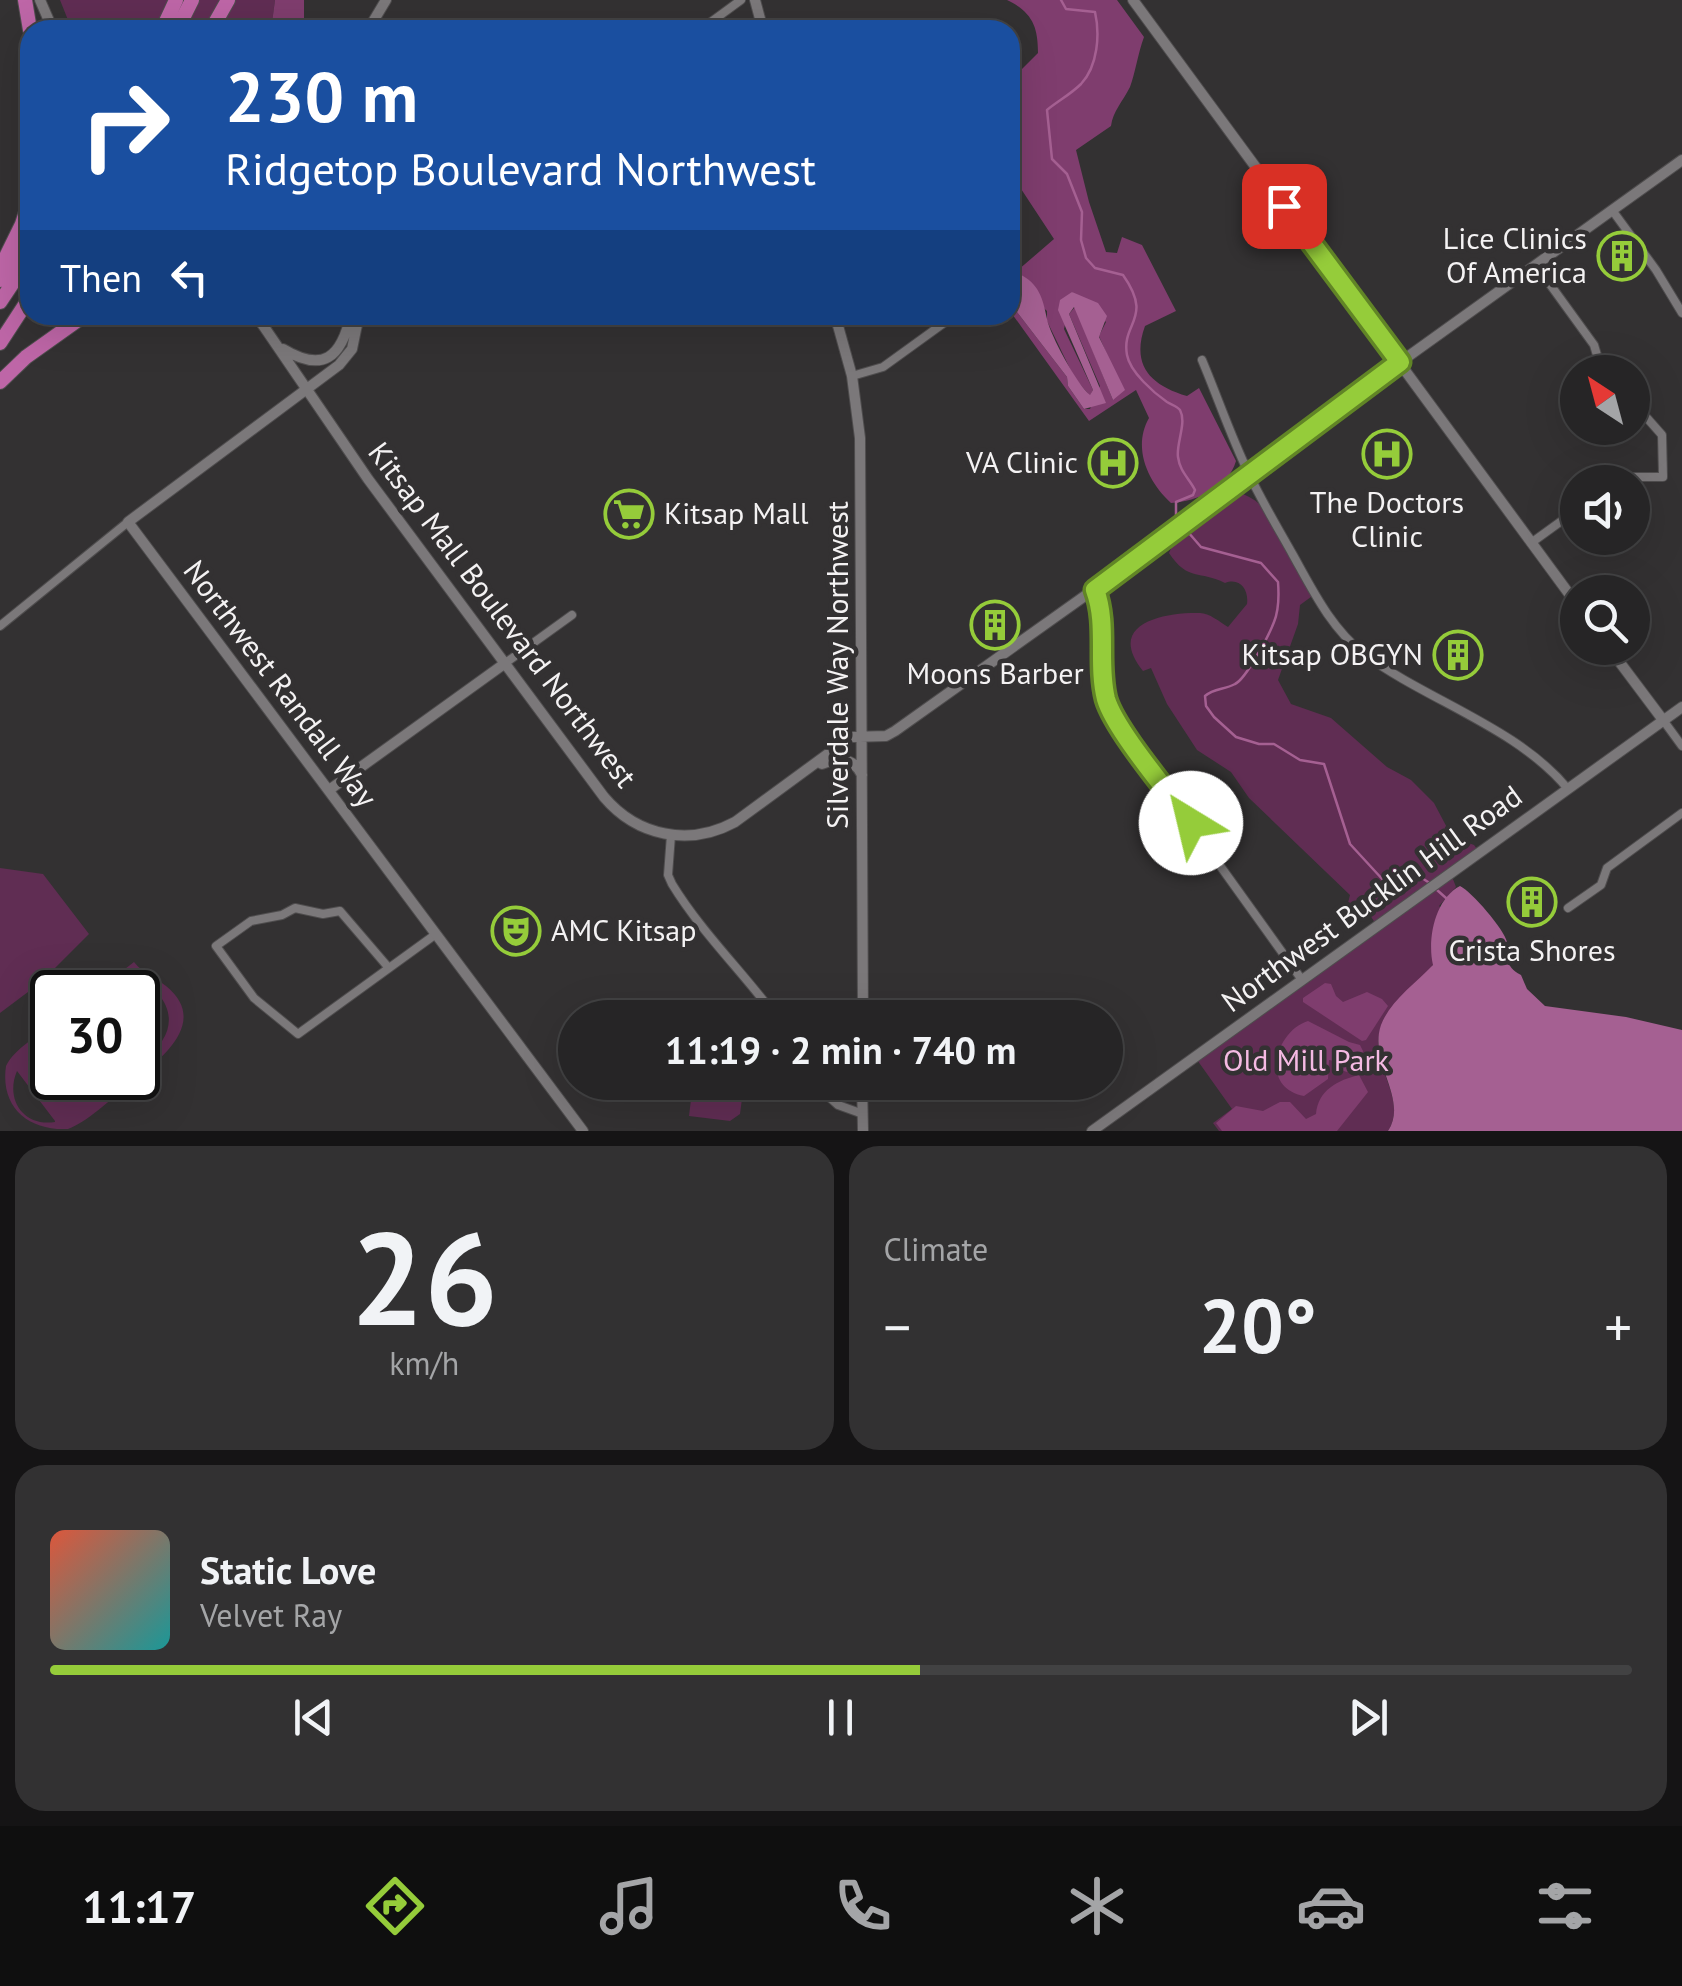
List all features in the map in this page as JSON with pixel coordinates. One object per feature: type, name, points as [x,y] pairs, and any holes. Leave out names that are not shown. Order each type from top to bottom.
[{"type":"highway","points":[[0,269],[20,226]]},
{"type":"highway","points":[[0,280],[20,249]]},
{"type":"highway","points":[[0,302],[20,271]]},
{"type":"highway","points":[[0,342],[20,312]]},
{"type":"highway","points":[[0,382],[26,357],[71,325]]},
{"type":"main road","points":[[1133,0],[1560,582]]},
{"type":"main road","points":[[670,835],[696,835],[722,828],[848,739],[895,732],[1682,160]]},
{"type":"main road","name":"Kitsap Mall Boulevard Northwest","points":[[263,325],[504,664],[613,808],[638,825],[670,835]]},
{"type":"main road","points":[[277,346],[298,358],[322,360],[342,344],[347,325]]},
{"type":"main road","points":[[128,522],[347,357],[358,325]]},
{"type":"main road","name":"Silverdale Way Northwest","points":[[838,325],[852,376],[862,489],[863,1000]]},
{"type":"main road","name":"Northwest Randall Way","points":[[128,522],[582,1131]]},
{"type":"main road","points":[[329,790],[504,664]]},
{"type":"main road","points":[[1622,665],[1663,720]]},
{"type":"main road","name":"Northwest Bucklin Hill Road","points":[[1092,1131],[1682,707]]},
{"type":"main road","points":[[799,776],[830,761],[844,760],[856,764],[863,777]]},
{"type":"main road","points":[[862,1100],[863,1131]]},
{"type":"street","points":[[713,20],[740,0]]},
{"type":"street","points":[[1612,210],[1682,313]]},
{"type":"street","points":[[1536,264],[1594,345],[1597,355]]},
{"type":"street","points":[[852,376],[879,370],[941,325]]},
{"type":"street","points":[[1202,360],[1248,474],[1324,611],[1350,641],[1393,673],[1523,749],[1552,770],[1568,789]]},
{"type":"street","points":[[1650,422],[1662,434],[1663,478],[1650,478]]},
{"type":"street","points":[[0,626],[128,522]]},
{"type":"street","points":[[1531,543],[1560,522]]},
{"type":"street","points":[[1095,590],[1102,613],[1104,683],[1112,714],[1302,980]]},
{"type":"street","points":[[504,664],[572,614]]},
{"type":"street","points":[[1663,720],[1682,746]]},
{"type":"street","points":[[1568,908],[1601,885],[1607,868],[1682,813]]},
{"type":"street","points":[[670,835],[668,875],[672,884],[709,938],[764,1000]]},
{"type":"street","points":[[388,968],[340,911],[324,914],[295,908],[282,916],[250,921],[216,946],[254,998],[298,1034],[436,934]]},
{"type":"street","points":[[834,1100],[863,1114]]},
{"type":"green space","points":[[60,0],[275,0],[272,20],[68,20]]},
{"type":"green space","points":[[275,0],[304,0],[304,20],[272,20]]},
{"type":"green space","points":[[1007,0],[1117,0],[1144,37],[1130,87],[1111,126],[1076,150],[1106,252],[1117,253],[1122,237],[1142,245],[1176,311],[1145,326],[1140,352],[1147,372],[1163,386],[1187,396],[1199,388],[1236,461],[1219,486],[1201,496],[1171,503],[1155,485],[1142,453],[1149,418],[1136,390],[1089,421],[1020,325],[1020,316],[1067,377],[1068,386],[1084,409],[1090,409],[1100,386],[1069,314],[1075,307],[1113,400],[1111,364],[1099,336],[1106,322],[1072,292],[1064,329],[1093,390],[1090,396],[1074,377],[1047,321],[1047,311],[1020,287],[1020,268],[1054,239],[1020,187],[1020,71],[1038,53],[1032,21]]},
{"type":"green space","name":"Old Mill Park","points":[[1243,494],[1256,501],[1277,524],[1315,594],[1300,605],[1298,624],[1278,680],[1291,704],[1331,718],[1387,767],[1411,780],[1434,803],[1452,837],[1474,845],[1480,853],[1451,874],[1456,887],[1439,906],[1434,962],[1389,1015],[1379,1035],[1380,1060],[1394,1108],[1388,1131],[1219,1131],[1213,1123],[1232,1109],[1195,1057],[1377,926],[1370,915],[1362,917],[1348,903],[1350,895],[1249,798],[1231,772],[1197,750],[1167,704],[1151,668],[1143,671],[1133,655],[1131,642],[1143,624],[1170,615],[1200,613],[1228,627],[1247,604],[1245,590],[1239,583],[1188,572],[1169,553],[1174,542],[1233,497]]},
{"type":"green space","points":[[0,868],[43,874],[89,934],[53,970],[30,970],[30,990],[0,1013]]},
{"type":"green space","points":[[134,962],[142,970],[124,970]]},
{"type":"green space","points":[[160,982],[178,999],[183,1024],[160,1059],[160,1038],[162,1041],[169,1019]]},
{"type":"green space","points":[[1325,983],[1331,984],[1343,1002],[1367,992],[1388,1006],[1366,1040],[1303,1002],[1303,998]]},
{"type":"green space","name":"Old Mill Park","points":[[1308,1021],[1360,1045],[1363,1051],[1359,1064],[1347,1072],[1329,1060],[1328,1079],[1304,1096],[1290,1091],[1281,1082],[1277,1058],[1288,1035]]},
{"type":"green space","points":[[30,1041],[30,1088],[17,1071],[13,1091],[19,1109],[34,1120],[55,1122],[39,1100],[110,1100],[68,1129],[29,1121],[12,1104],[5,1081],[6,1066]]},
{"type":"green space","points":[[1359,1075],[1368,1092],[1337,1131],[1222,1131],[1216,1123],[1236,1106],[1263,1111],[1280,1102],[1290,1102],[1306,1119],[1316,1114],[1330,1087]]},
{"type":"green space","points":[[691,1100],[742,1100],[740,1114],[730,1121],[689,1116]]},
{"type":"shaded area","points":[[1020,275],[1039,292],[1059,348],[1090,395],[1093,390],[1058,310],[1060,300],[1072,292],[1098,303],[1107,316],[1099,337],[1125,390],[1113,400],[1074,307],[1069,314],[1106,403],[1084,409],[1068,386],[1067,377],[1020,316]]},
{"type":"shaded area","points":[[1460,886],[1500,929],[1507,942],[1509,965],[1545,1006],[1626,1017],[1682,1030],[1682,1131],[1388,1131],[1394,1106],[1380,1053],[1381,1025],[1397,1000],[1433,965],[1435,921],[1444,900]]},
{"type":"waterway","points":[[1061,0],[1066,9],[1095,12],[1097,40],[1087,77],[1047,110],[1052,159],[1067,174],[1082,212],[1081,240],[1086,258],[1095,268],[1123,275],[1132,290],[1136,311],[1126,344],[1129,362],[1143,382],[1182,415],[1178,457],[1195,490],[1193,495],[1176,502],[1176,516]]},
{"type":"waterway","points":[[1188,532],[1201,547],[1261,563],[1278,582],[1276,617],[1257,656],[1240,680],[1205,696],[1206,706],[1236,737],[1274,744],[1300,760],[1324,764],[1350,844],[1393,886],[1422,878],[1431,884]]},
{"type":"waterway","points":[[1437,890],[1446,898]]},
{"type":"place","name":"Lice Clinics Of America","points":[[1622,256]]},
{"type":"place","name":"The Doctors Clinic","points":[[1387,454]]},
{"type":"place","name":"VA Clinic","points":[[1113,463]]},
{"type":"place","name":"Kitsap Mall","points":[[629,514]]},
{"type":"place","name":"Moons Barber","points":[[995,625]]},
{"type":"place","name":"Kitsap OBGYN","points":[[1458,655]]},
{"type":"place","name":"Crista Shores","points":[[1532,902]]},
{"type":"place","name":"AMC Kitsap","points":[[516,931]]},
{"type":"route","points":[[1191,823],[1112,714],[1106,699],[1102,613],[1095,590],[1400,362],[1284,206]]}]
